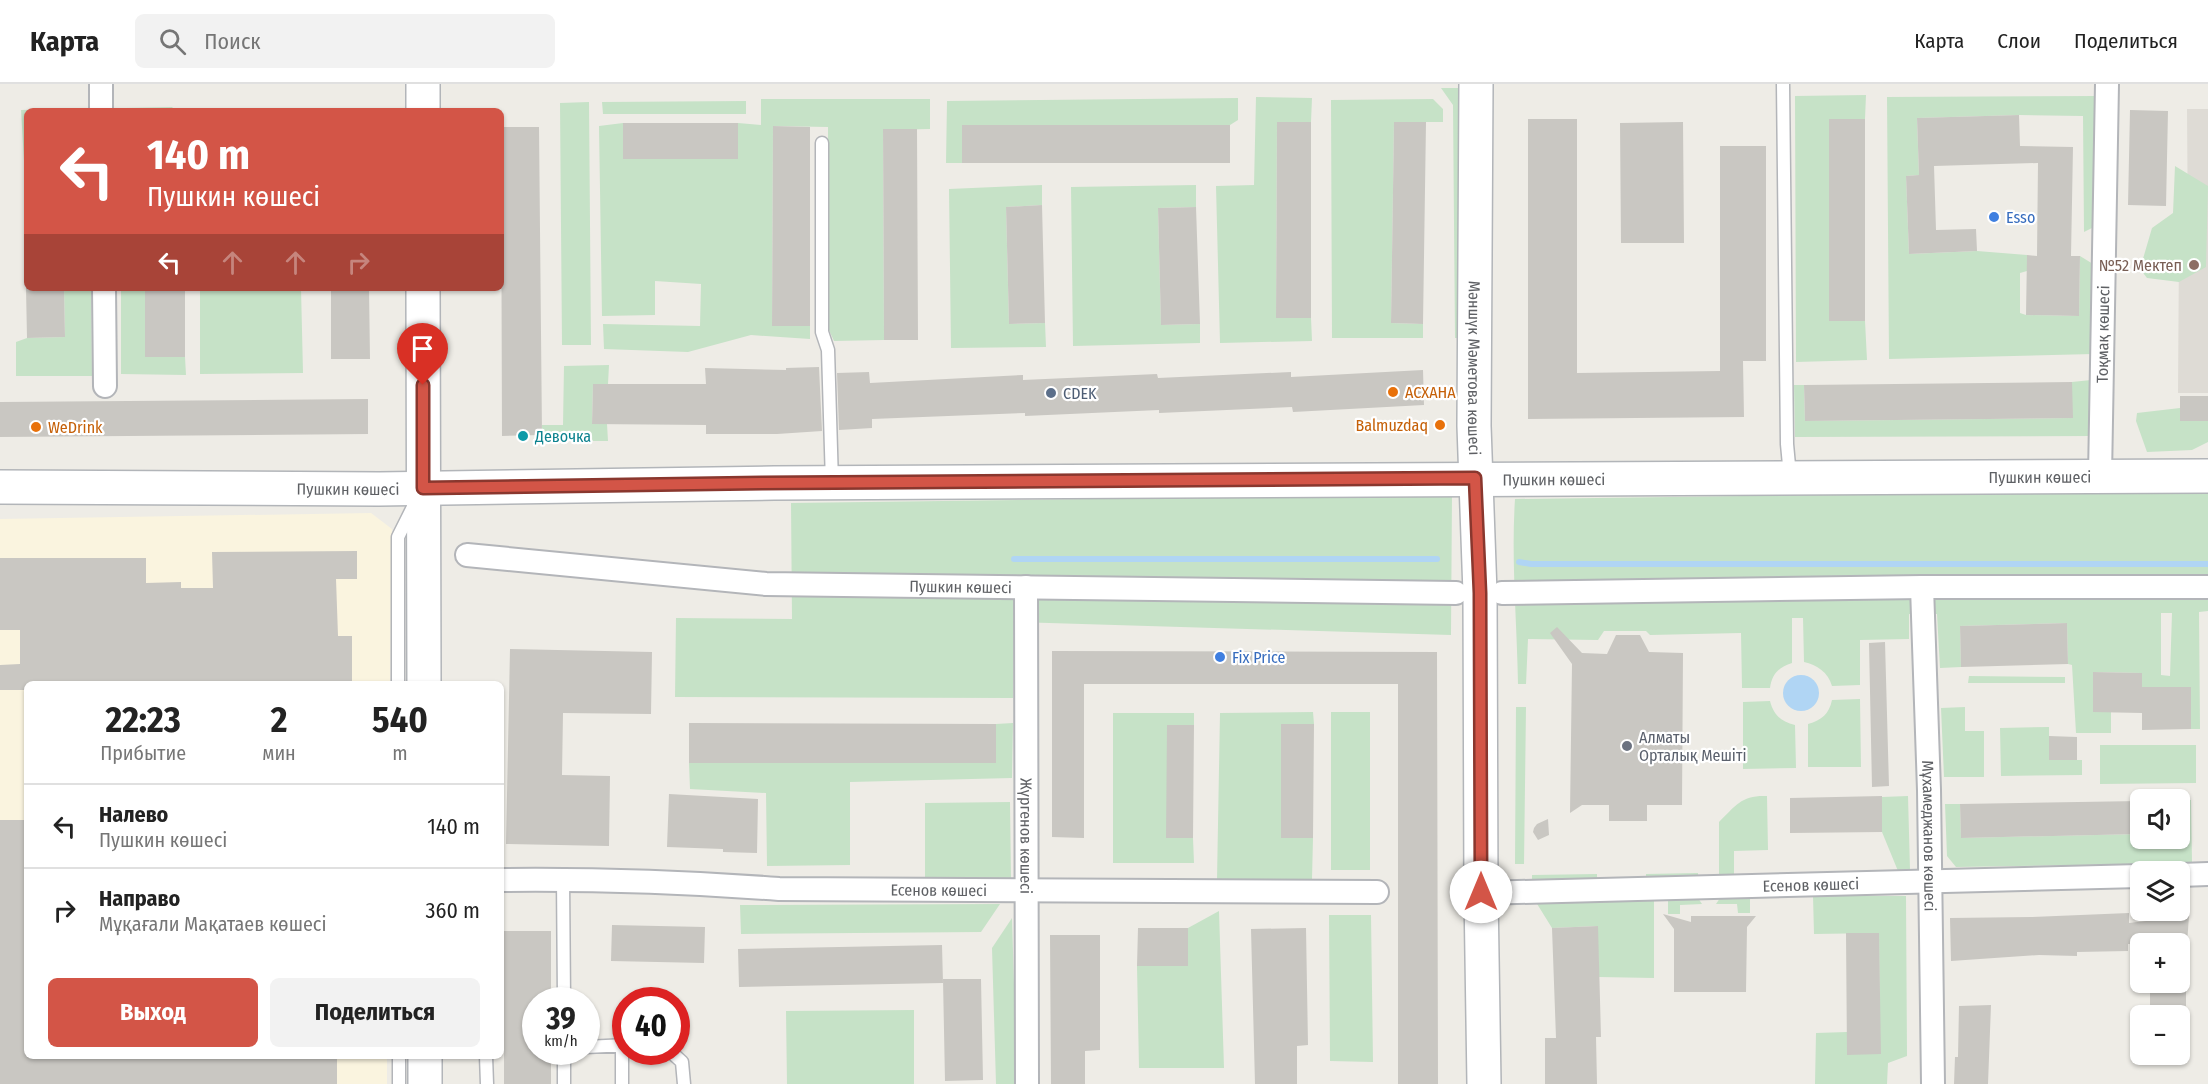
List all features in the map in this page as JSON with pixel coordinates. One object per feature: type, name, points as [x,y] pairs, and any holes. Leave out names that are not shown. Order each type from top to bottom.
[{"type":"street","points":[[101,84],[101,108]]},
{"type":"street","points":[[423,84],[423,108]]},
{"type":"street","name":"Мәншүк Мәметова көшесі","points":[[1476,84],[1475,478],[1481,610],[1484,1084]]},
{"type":"street","name":"Тоқмақ көшесі","points":[[2100,476],[2107,84]]},
{"type":"street","points":[[104,291],[105,386]]},
{"type":"street","points":[[423,291],[424,681]]},
{"type":"street","name":"Пушкин көшесі","points":[[0,487],[423,488],[1475,478],[2208,476]]},
{"type":"street","name":"Пушкин көшесі","points":[[467,555],[766,584],[1456,593]]},
{"type":"street","name":"Жүргенов көшесі","points":[[1026,587],[1027,1084]]},
{"type":"street","points":[[1502,593],[1922,587],[2208,587]]},
{"type":"street","name":"Мұхамеджанов көшесі","points":[[1922,587],[1931,883],[1933,1084]]},
{"type":"street","points":[[2190,875],[2208,874]]},
{"type":"street","name":"Есенов көшесі","points":[[1481,892],[1931,883],[2130,876]]},
{"type":"street","name":"Есенов көшесі","points":[[504,880],[563,879],[696,883],[779,889],[1377,892]]},
{"type":"street","points":[[425,1059],[425,1084]]},
{"type":"lane","points":[[1784,84],[1787,444],[1790,477]]},
{"type":"lane","points":[[822,143],[822,332],[828,350],[832,483]]},
{"type":"lane","points":[[398,681],[398,537],[423,488]]},
{"type":"lane","points":[[563,879],[564,987]]},
{"type":"lane","points":[[399,1059],[399,1084]]},
{"type":"lane","points":[[486,1059],[487,1084]]},
{"type":"lane","points":[[564,1065],[564,1084]]},
{"type":"lane","points":[[622,1084],[623,1065]]},
{"type":"lane","points":[[682,1065],[684,1084]]},
{"type":"shaded area","name":"№52 Мектеп","points":[[2187,109],[2208,109],[2208,393],[2178,393],[2179,247],[2188,246]]},
{"type":"shaded area","points":[[371,513],[392,529],[390,681],[24,681],[24,1059],[387,1059],[387,1084],[0,1084],[0,519]]},
{"type":"green space","points":[[1441,88],[1459,88],[1466,100],[1465,338],[1455,338],[1453,105]]},
{"type":"green space","points":[[1866,95],[1865,119],[1829,119],[1829,321],[1865,321],[1867,360],[1796,362],[1795,96]]},
{"type":"green space","points":[[2097,96],[2096,226],[2084,232],[2083,116],[1917,118],[1919,175],[1906,176],[1909,254],[1977,251],[2027,255],[2027,271],[2020,273],[2020,313],[2079,316],[2080,256],[2093,264],[2093,354],[1889,359],[1887,97]]},
{"type":"green space","points":[[1256,97],[1312,98],[1311,122],[1277,123],[1276,317],[1311,318],[1312,341],[1220,343],[1216,186],[1254,185]]},
{"type":"green space","points":[[1238,98],[1238,120],[1230,125],[962,125],[962,163],[946,163],[947,101]]},
{"type":"green space","points":[[761,99],[930,99],[930,129],[883,130],[884,340],[834,341],[828,328],[828,127],[773,126],[772,326],[810,326],[810,339],[751,335],[688,352],[604,349],[603,324],[700,326],[701,284],[655,281],[655,315],[602,316],[599,126],[623,123],[624,159],[737,159],[738,123],[761,125]]},
{"type":"green space","points":[[1433,99],[1443,109],[1443,122],[1394,122],[1391,323],[1423,324],[1423,338],[1332,338],[1331,100]]},
{"type":"green space","points":[[746,101],[746,114],[603,114],[602,102]]},
{"type":"green space","points":[[589,102],[591,345],[562,345],[560,103]]},
{"type":"green space","points":[[172,107],[173,108],[126,108]]},
{"type":"green space","points":[[21,110],[24,110],[24,161]]},
{"type":"green space","points":[[2175,166],[2208,186],[2206,267],[2179,282],[2147,278],[2140,269],[2152,228],[2173,213]]},
{"type":"green space","points":[[1042,185],[1042,205],[1006,207],[1009,324],[1045,323],[1046,347],[951,348],[949,189]]},
{"type":"green space","points":[[1196,185],[1196,207],[1158,208],[1161,325],[1200,324],[1200,343],[1073,346],[1071,187]]},
{"type":"green space","points":[[64,291],[91,291],[92,376],[16,376],[16,342],[27,338],[65,337]]},
{"type":"green space","points":[[121,291],[145,291],[145,357],[185,357],[186,375],[121,374]]},
{"type":"green space","points":[[200,291],[301,291],[303,373],[200,374]]},
{"type":"green space","points":[[609,365],[608,384],[593,384],[592,424],[607,424],[608,441],[549,441],[542,435],[542,425],[563,425],[564,366]]},
{"type":"green space","points":[[2091,380],[2092,436],[1795,437],[1794,385],[1804,385],[1805,421],[2072,418],[2072,382]]},
{"type":"green space","points":[[2180,408],[2180,421],[2208,421],[2208,442],[2192,450],[2147,452],[2136,421],[2137,413]]},
{"type":"green space","points":[[2208,490],[2208,611],[2199,612],[2200,729],[2191,729],[2191,687],[2142,687],[2142,673],[2093,672],[2093,711],[2111,712],[2111,733],[2076,733],[2072,665],[2068,664],[2067,623],[1960,626],[1961,667],[1940,668],[1937,614],[1909,614],[1909,639],[1860,640],[1860,685],[1832,686],[1828,677],[1821,670],[1804,662],[1803,618],[1792,618],[1792,663],[1777,672],[1770,688],[1742,688],[1741,633],[1650,635],[1646,631],[1604,631],[1598,640],[1528,639],[1526,684],[1518,684],[1514,568],[1515,499]],"holes":[[[2161,613],[2172,613],[2170,676],[2161,675]]]},
{"type":"green space","points":[[1452,494],[1451,635],[1014,622],[1013,698],[675,697],[676,618],[792,619],[791,503]]},
{"type":"green space","points":[[1969,676],[2065,677],[2065,683],[1968,683]]},
{"type":"green space","points":[[1860,699],[1861,767],[1808,767],[1808,724],[1824,716],[1832,700]]},
{"type":"green space","points":[[1770,701],[1779,717],[1795,725],[1796,768],[1743,769],[1743,702]]},
{"type":"green space","points":[[1516,707],[1526,707],[1524,864],[1515,864]]},
{"type":"green space","points":[[1965,707],[1965,731],[1984,731],[1984,777],[1944,777],[1941,708]]},
{"type":"green space","points":[[1313,712],[1314,724],[1281,724],[1281,837],[1313,838],[1312,879],[1217,880],[1220,713]]},
{"type":"green space","points":[[1331,712],[1370,712],[1370,870],[1331,870]]},
{"type":"green space","points":[[1113,713],[1194,713],[1194,725],[1166,838],[1193,838],[1194,863],[1113,863]]},
{"type":"green space","points":[[1013,723],[1012,778],[850,782],[850,865],[767,866],[766,793],[690,789],[689,763],[996,763],[996,724]]},
{"type":"green space","points":[[2049,727],[2049,760],[2082,760],[2082,775],[2001,776],[2000,728]]},
{"type":"green space","points":[[2100,745],[2196,745],[2196,783],[2100,784]]},
{"type":"green space","points":[[1767,796],[1768,850],[1734,851],[1734,881],[1719,881],[1719,822],[1745,799]]},
{"type":"green space","points":[[1908,796],[1910,870],[1898,871],[1882,832],[1882,797]]},
{"type":"green space","points":[[2191,800],[2192,863],[2190,861],[2130,861],[2130,864],[1956,867],[1947,856],[1945,804],[1960,804],[1961,838],[2130,834],[2130,849],[2190,849]]},
{"type":"green space","points":[[1010,802],[1011,881],[925,882],[925,803]]},
{"type":"green space","points":[[1698,873],[1698,881],[1646,882],[1646,874]]},
{"type":"green space","points":[[1597,874],[1597,882],[1532,883],[1532,875]]},
{"type":"green space","points":[[1813,896],[1906,896],[1907,1056],[1888,1063],[1887,1084],[1815,1084],[1816,1033],[1847,1032],[1880,1054],[1879,933],[1814,934]]},
{"type":"green space","points":[[1750,897],[1750,913],[1738,913],[1737,904],[1716,904],[1720,898]]},
{"type":"green space","points":[[1654,898],[1654,978],[1599,977],[1597,926],[1552,928],[1534,899]]},
{"type":"green space","points":[[1668,898],[1698,898],[1702,904],[1680,905],[1680,914],[1668,914]]},
{"type":"green space","points":[[1000,904],[981,932],[741,934],[740,905]]},
{"type":"green space","points":[[1219,911],[1224,1068],[1139,1068],[1137,966],[1187,966],[1188,928]]},
{"type":"green space","points":[[1329,915],[1371,915],[1373,1062],[1330,1061]]},
{"type":"green space","points":[[1012,918],[1017,1084],[996,1084],[992,948]]},
{"type":"green space","points":[[914,1010],[914,1084],[787,1084],[786,1011]]},
{"type":"water","points":[[1801,675],[1814,680],[1819,693],[1814,706],[1801,711],[1788,706],[1783,693],[1788,680]]},
{"type":"building","points":[[2130,110],[2168,111],[2166,206],[2128,205]]},
{"type":"building","points":[[2019,115],[2020,146],[2073,147],[2071,256],[2080,256],[2079,316],[2026,315],[2027,255],[2037,256],[2038,163],[1934,166],[1936,230],[1976,229],[1977,251],[1909,254],[1906,176],[1919,175],[1917,118]]},
{"type":"building","points":[[1528,119],[1577,119],[1577,373],[1720,371],[1720,146],[1766,146],[1766,361],[1743,361],[1744,417],[1528,419]]},
{"type":"building","points":[[1829,119],[1865,119],[1865,321],[1829,321]]},
{"type":"building","points":[[1277,122],[1311,122],[1311,318],[1276,318]]},
{"type":"building","points":[[1394,122],[1426,122],[1423,324],[1391,323]]},
{"type":"building","points":[[1683,122],[1684,243],[1621,243],[1620,123]]},
{"type":"building","points":[[623,123],[738,123],[738,159],[623,159]]},
{"type":"building","points":[[962,125],[1230,125],[1230,163],[962,163]]},
{"type":"building","points":[[773,126],[810,127],[810,326],[772,326]]},
{"type":"building","points":[[504,127],[539,127],[542,435],[502,436]]},
{"type":"building","points":[[883,129],[917,129],[918,340],[884,340]]},
{"type":"building","points":[[1042,205],[1045,323],[1009,324],[1006,207]]},
{"type":"building","points":[[1196,207],[1200,324],[1161,325],[1158,208]]},
{"type":"building","points":[[26,291],[64,291],[65,337],[27,338]]},
{"type":"building","points":[[145,291],[185,291],[185,357],[145,357]]},
{"type":"building","points":[[331,291],[369,291],[370,359],[331,359]]},
{"type":"building","points":[[819,367],[822,431],[777,434],[706,434],[706,425],[592,424],[593,384],[706,384],[705,368],[786,370],[786,368]]},
{"type":"building","points":[[1423,370],[1424,405],[1293,412],[1292,407],[1159,413],[1159,410],[872,419],[872,428],[839,430],[837,373],[869,372],[870,383],[1023,375],[1023,380],[1157,374],[1158,378],[1291,372],[1291,377]]},
{"type":"building","points":[[2072,382],[2073,418],[1805,421],[1804,385]]},
{"type":"building","points":[[2180,396],[2208,396],[2208,421],[2180,421]]},
{"type":"building","points":[[368,399],[368,434],[0,437],[0,402]]},
{"type":"building","points":[[357,551],[357,579],[336,579],[338,636],[352,636],[352,681],[24,681],[24,690],[0,690],[0,665],[20,664],[20,630],[0,630],[0,558],[146,558],[146,583],[181,582],[181,588],[213,588],[212,552]]},
{"type":"building","points":[[2067,623],[2068,664],[1961,667],[1960,626]]},
{"type":"building","name":"Алматы Орталық Мешіті","points":[[1557,627],[1582,653],[1607,654],[1616,635],[1640,635],[1649,652],[1683,653],[1682,805],[1647,805],[1647,821],[1609,821],[1609,805],[1582,805],[1570,813],[1572,664],[1550,633]]},
{"type":"building","points":[[1885,642],[1889,786],[1872,787],[1869,643]]},
{"type":"building","points":[[510,649],[652,652],[651,714],[563,713],[562,775],[610,776],[609,846],[506,844]]},
{"type":"building","points":[[1052,651],[1437,652],[1438,1084],[1398,1084],[1398,684],[1084,684],[1084,838],[1052,837]]},
{"type":"building","points":[[2093,672],[2142,673],[2142,687],[2191,687],[2191,729],[2142,730],[2142,713],[2093,712]]},
{"type":"building","points":[[689,723],[996,724],[996,763],[689,763]]},
{"type":"building","points":[[1281,724],[1314,724],[1313,838],[1281,838]]},
{"type":"building","points":[[1167,725],[1194,725],[1193,838],[1166,838]]},
{"type":"building","points":[[2049,736],[2077,737],[2077,760],[2049,760]]},
{"type":"building","points":[[669,794],[758,799],[757,853],[667,847]]},
{"type":"building","points":[[1882,796],[1882,832],[1790,833],[1790,798]]},
{"type":"building","points":[[2130,801],[2130,834],[1961,838],[1960,804]]},
{"type":"building","points":[[1548,819],[1549,835],[1538,840],[1533,832],[1534,828]]},
{"type":"building","points":[[0,820],[24,820],[24,1059],[337,1059],[337,1084],[0,1084]]},
{"type":"building","points":[[2129,913],[2129,923],[2189,921],[2188,933],[2130,933],[2128,951],[2077,952],[2077,956],[2039,955],[1951,961],[1950,918]]},
{"type":"building","points":[[1663,914],[1691,922],[1691,916],[1756,916],[1747,927],[1746,992],[1674,992],[1674,929]]},
{"type":"building","points":[[612,925],[705,927],[704,963],[611,961]]},
{"type":"building","points":[[1598,926],[1601,1037],[1596,1037],[1597,1084],[1545,1084],[1545,1038],[1556,1038],[1552,928]]},
{"type":"building","points":[[1138,928],[1188,928],[1188,966],[1137,966]]},
{"type":"building","points":[[1306,928],[1308,1045],[1297,1046],[1297,1084],[1255,1084],[1251,929]]},
{"type":"building","points":[[504,931],[551,931],[551,987],[522,987],[522,1065],[551,1065],[551,1084],[504,1084]]},
{"type":"building","points":[[1846,933],[1879,933],[1881,1054],[1847,1055]]},
{"type":"building","points":[[1050,935],[1100,935],[1100,1050],[1085,1051],[1085,1084],[1051,1084]]},
{"type":"building","points":[[942,945],[943,983],[739,987],[738,949]]},
{"type":"building","points":[[943,979],[981,979],[983,1080],[945,1081]]},
{"type":"building","points":[[2150,993],[2186,993],[2186,1005],[2150,1005]]},
{"type":"building","points":[[1991,1005],[1988,1084],[1954,1084],[1955,1057],[1958,1057],[1959,1006]]},
{"type":"waterway","points":[[1014,559],[1437,559]]},
{"type":"waterway","points":[[1519,562],[1531,564],[2208,564]]},
{"type":"place","name":"Esso","points":[[1994,217]]},
{"type":"place","name":"№52 Мектеп","points":[[2194,265]]},
{"type":"place","name":"ACXAHA","points":[[1393,392]]},
{"type":"place","name":"CDEK","points":[[1051,393]]},
{"type":"place","name":"Balmuzdaq","points":[[1440,425]]},
{"type":"place","name":"WeDrink","points":[[36,427]]},
{"type":"place","name":"Девочка","points":[[523,436]]},
{"type":"place","name":"Fix Price","points":[[1220,657]]},
{"type":"place","name":"Алматы Орталық Мешіті","points":[[1627,746]]},
{"type":"route","points":[[423,385],[423,488],[1475,478],[1480,593],[1481,892]]}]
